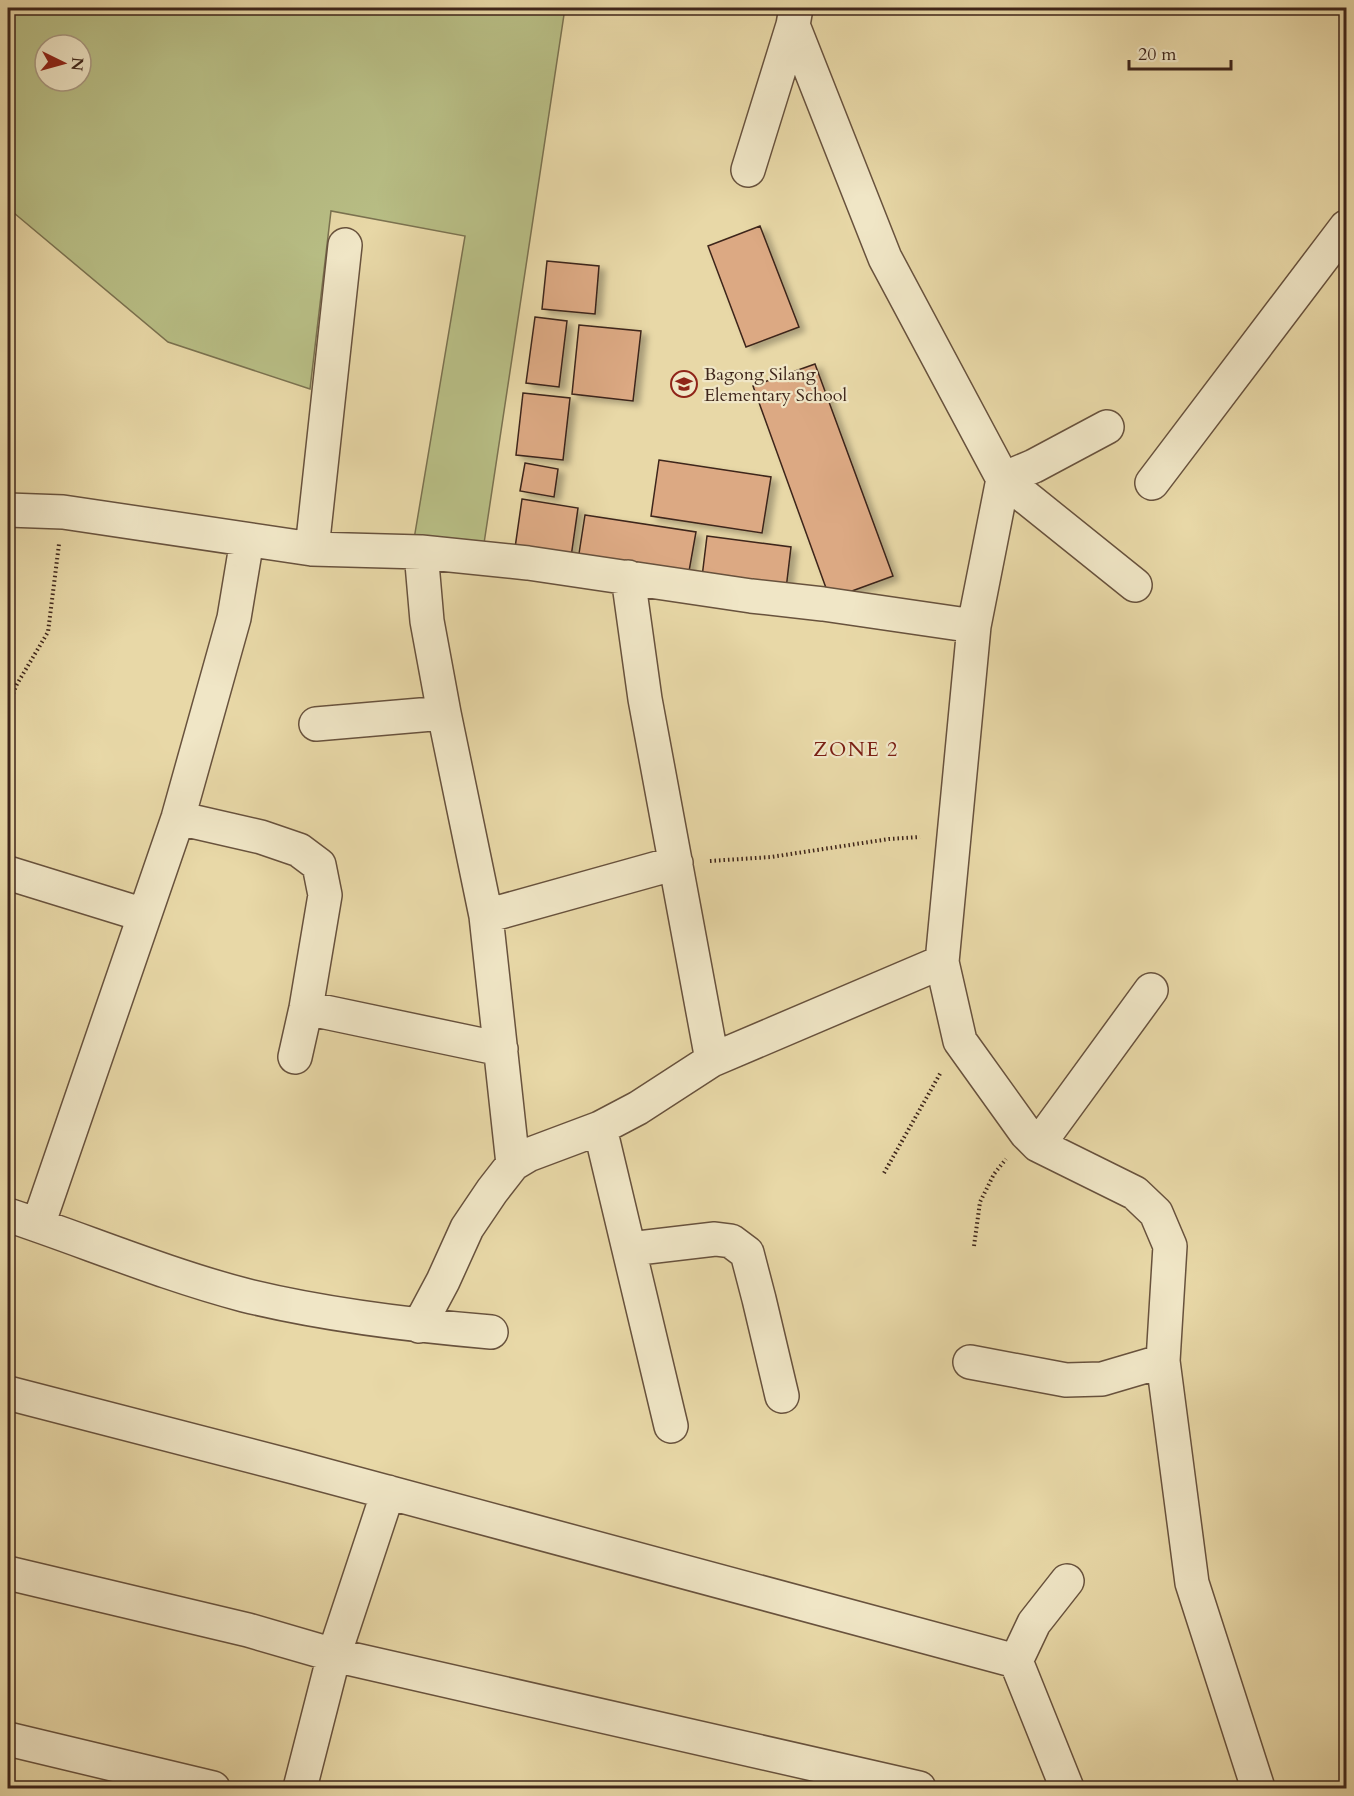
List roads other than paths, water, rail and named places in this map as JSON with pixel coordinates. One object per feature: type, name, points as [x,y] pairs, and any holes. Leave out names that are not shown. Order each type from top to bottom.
[{"type":"street","points":[[748,170],[794,16]]},
{"type":"street","points":[[794,16],[885,258],[1003,479],[1135,585]]},
{"type":"street","points":[[1152,483],[1347,227]]},
{"type":"street","points":[[312,549],[345,245]]},
{"type":"street","points":[[1003,479],[1034,466],[1107,427]]},
{"type":"street","points":[[1003,479],[974,626],[942,962],[960,1041],[1032,1139],[1135,1192],[1156,1213],[1170,1246],[1163,1362],[1192,1583],[1258,1788]]},
{"type":"street","points":[[8,510],[63,512],[312,549],[421,552],[528,562],[751,596],[974,626]]},
{"type":"street","points":[[38,1225],[178,818],[234,618],[247,540]]},
{"type":"street","points":[[421,552],[427,621],[486,916],[513,1164]]},
{"type":"street","points":[[628,577],[645,699],[712,1060]]},
{"type":"street","points":[[316,723],[444,713]]},
{"type":"street","points":[[178,818],[270,840],[299,850],[319,866],[325,895],[306,1008],[295,1057]]},
{"type":"street","points":[[486,916],[676,863]]},
{"type":"street","points":[[8,873],[144,915]]},
{"type":"street","points":[[419,1326],[467,1228],[513,1164],[528,1155],[600,1128],[638,1108],[712,1060],[942,962]]},
{"type":"street","points":[[1032,1139],[1151,990]]},
{"type":"street","points":[[306,1008],[501,1049]]},
{"type":"street","points":[[600,1128],[671,1426]]},
{"type":"street","points":[[8,1215],[129,1259],[243,1294],[300,1307],[419,1326],[491,1332]]},
{"type":"street","points":[[630,1249],[715,1239],[731,1241],[747,1253],[782,1396]]},
{"type":"street","points":[[970,1362],[1066,1380],[1102,1379],[1163,1362]]},
{"type":"street","points":[[8,1393],[388,1492],[1016,1661]]},
{"type":"street","points":[[300,1788],[334,1655],[388,1492]]},
{"type":"street","points":[[8,1572],[248,1630],[334,1655],[919,1788]]},
{"type":"street","points":[[1067,1581],[1034,1623],[1016,1661],[1067,1788]]},
{"type":"street","points":[[8,1739],[213,1788]]},
{"type":"place","name":"Bagong Silang Elementary School","points":[[684,384]]},
{"type":"district","name":"ZONE 2","points":[[856,749]]}]
